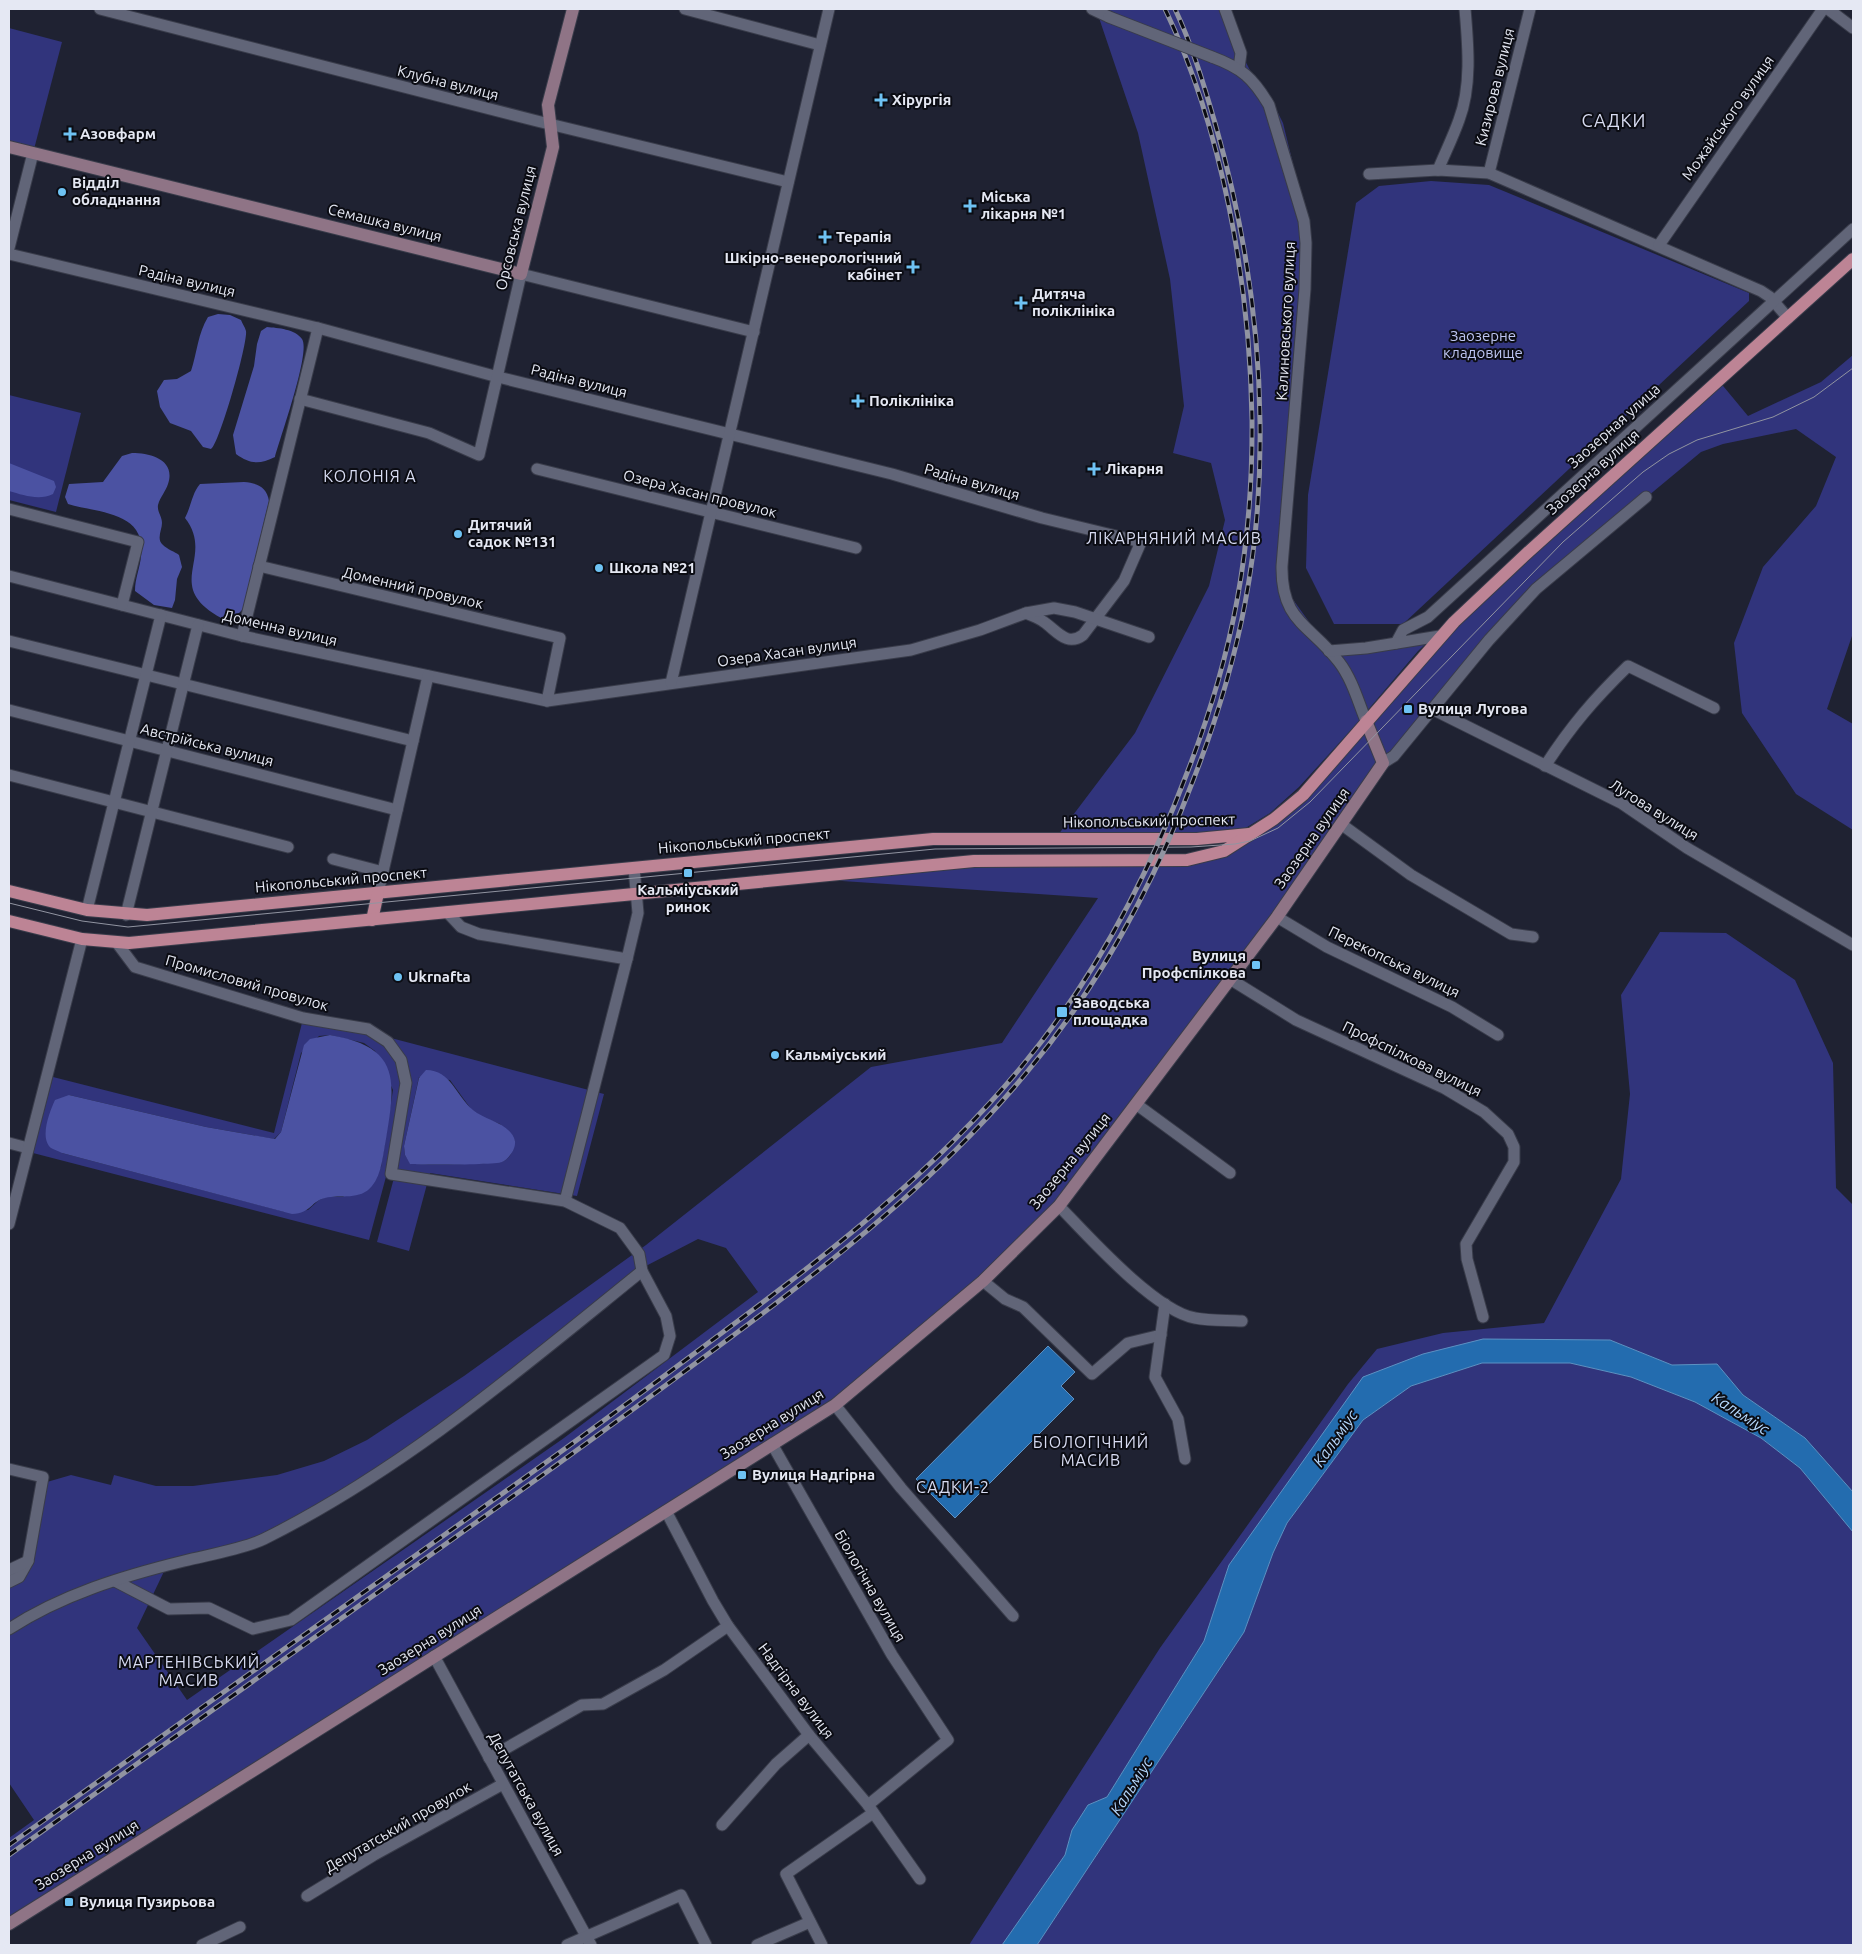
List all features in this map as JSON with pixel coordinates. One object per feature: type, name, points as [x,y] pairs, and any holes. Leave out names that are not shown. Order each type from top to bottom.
[{"type":"main road","name":"Заозерна вулиця","points":[[1251,833],[1274,819],[1303,795],[1440,636],[1524,556],[1853,259]]},
{"type":"main road","name":"Нікопольський проспект","points":[[9,891],[87,910],[126,915],[147,915],[933,840],[1198,839],[1251,833]]},
{"type":"main road","name":"Нікопольський проспект","points":[[9,921],[82,939],[117,943],[974,861],[1187,860],[1224,851],[1251,833]]},
{"type":"main road","points":[[372,920],[378,893]]},
{"type":"street","name":"Клубна вулиця","points":[[100,9],[550,124],[788,182]]},
{"type":"street","name":"Орсовська вулиця","points":[[300,399],[429,433],[478,455],[553,147],[550,124],[550,95],[573,9]]},
{"type":"street","points":[[685,9],[820,45]]},
{"type":"street","points":[[671,683],[829,9]]},
{"type":"street","name":"Калиновського вулиця","points":[[1092,9],[1109,18],[1240,68],[1261,92],[1269,106],[1304,221],[1306,243],[1305,289],[1282,580],[1284,597],[1294,615],[1339,662],[1350,680],[1366,722]]},
{"type":"street","points":[[1225,9],[1241,54],[1240,68]]},
{"type":"street","points":[[1438,170],[1460,119],[1465,98],[1467,77],[1465,9]]},
{"type":"street","name":"Кизирова вулиця","points":[[1489,174],[1530,9]]},
{"type":"street","name":"Можайського вулиця","points":[[1659,245],[1822,9]]},
{"type":"street","points":[[1828,9],[1853,28]]},
{"type":"street","name":"Семашка вулиця","points":[[9,146],[754,332]]},
{"type":"street","points":[[9,248],[33,153]]},
{"type":"street","points":[[1369,174],[1438,170],[1489,174],[1659,245],[1762,291],[1774,301],[1788,318]]},
{"type":"street","name":"Заозерная улица","points":[[1396,643],[1402,630],[1428,617],[1853,229]]},
{"type":"street","name":"Радіна вулиця","points":[[9,254],[318,328],[498,377],[892,474],[1042,518],[1141,542],[1124,581],[1094,618]]},
{"type":"street","points":[[242,636],[318,328]]},
{"type":"street","name":"Озера Хасан провулок","points":[[537,469],[856,548]]},
{"type":"street","name":"Заозерна вулиця","points":[[9,1924],[835,1405],[983,1281],[1059,1206],[1277,917],[1383,763],[1394,756],[1490,640],[1536,589],[1646,497]]},
{"type":"street","points":[[9,509],[138,542],[122,605]]},
{"type":"street","name":"Доменний провулок","points":[[259,566],[560,638],[547,701]]},
{"type":"street","name":"Доменна вулиця","points":[[9,576],[242,636],[547,701]]},
{"type":"street","name":"Озера Хасан вулиця","points":[[547,701],[911,650],[980,630],[1026,613],[1054,608],[1094,618],[1148,636]]},
{"type":"street","points":[[1026,613],[1044,622],[1061,636],[1069,639],[1077,639],[1083,635],[1094,618]]},
{"type":"street","points":[[87,910],[161,615]]},
{"type":"street","points":[[126,915],[198,625]]},
{"type":"street","points":[[1329,651],[1440,636]]},
{"type":"street","points":[[9,641],[413,741]]},
{"type":"street","points":[[1545,766],[1568,732],[1594,699],[1628,666],[1714,708]]},
{"type":"street","points":[[378,893],[428,676]]},
{"type":"street","name":"Австрійська вулиця","points":[[9,710],[397,810]]},
{"type":"street","name":"Лугова вулиця","points":[[1434,710],[1621,803],[1688,848],[1853,945]]},
{"type":"street","points":[[1366,722],[1383,763]]},
{"type":"street","points":[[9,775],[288,846]]},
{"type":"street","points":[[1341,824],[1411,875],[1511,934],[1533,937]]},
{"type":"street","points":[[333,860],[383,872]]},
{"type":"street","points":[[115,1581],[168,1609],[209,1608],[253,1629],[291,1620],[664,1355],[670,1336],[666,1316],[642,1271],[639,1254],[620,1228],[565,1201],[637,923],[637,894],[634,868]]},
{"type":"street","points":[[448,912],[461,927],[479,934],[628,960]]},
{"type":"street","name":"Перекопська вулиця","points":[[1277,917],[1326,946],[1452,1007],[1498,1035]]},
{"type":"street","points":[[9,1224],[82,939]]},
{"type":"street","name":"Промисловий провулок","points":[[117,943],[135,967],[303,1018],[368,1029],[388,1042],[401,1060],[406,1083],[391,1174],[565,1201]]},
{"type":"street","name":"Профспілкова вулиця","points":[[1230,979],[1296,1020],[1444,1088],[1484,1112],[1508,1134],[1514,1147],[1514,1162],[1466,1244],[1467,1258],[1483,1317]]},
{"type":"street","points":[[1136,1104],[1230,1173]]},
{"type":"street","points":[[9,1143],[28,1148]]},
{"type":"street","points":[[1059,1206],[1113,1261],[1165,1304],[1194,1318],[1242,1321]]},
{"type":"street","points":[[9,1629],[81,1592],[151,1569],[262,1540],[343,1496],[413,1450],[505,1380],[642,1271]]},
{"type":"street","points":[[983,1281],[1005,1299],[1022,1307],[1092,1374],[1128,1343],[1160,1335]]},
{"type":"street","points":[[1165,1304],[1155,1377],[1178,1419],[1185,1459]]},
{"type":"street","points":[[835,1405],[901,1488],[1013,1616]]},
{"type":"street","name":"Біологічна вулиця","points":[[772,1444],[892,1655],[948,1740],[870,1809]]},
{"type":"street","points":[[9,1469],[43,1478],[28,1561],[19,1577],[9,1582]]},
{"type":"street","name":"Надгірна вулиця","points":[[666,1510],[728,1626],[809,1736],[870,1809],[920,1879]]},
{"type":"street","points":[[9,1570],[28,1561]]},
{"type":"street","points":[[489,1758],[582,1705],[603,1704],[664,1670],[728,1626]]},
{"type":"street","name":"Депутатська вулиця","points":[[434,1656],[589,1942]]},
{"type":"street","points":[[722,1824],[776,1764],[809,1736]]},
{"type":"street","name":"Депутатський провулок","points":[[307,1896],[374,1855],[503,1784]]},
{"type":"street","points":[[822,1945],[786,1874],[870,1809]]},
{"type":"street","points":[[567,1945],[589,1942],[681,1895],[706,1945]]},
{"type":"street","points":[[757,1945],[810,1922]]},
{"type":"street","points":[[202,1945],[240,1927]]},
{"type":"green space","points":[[1096,9],[1223,9],[1237,45],[1255,80],[1272,101],[1283,123],[1307,221],[1281,567],[1289,594],[1325,644],[1347,683],[1361,719],[1299,787],[1270,813],[1244,829],[1218,833],[1058,835],[1135,733],[1209,586],[1225,520],[1211,463],[1173,453],[1184,406],[1170,279],[1138,133]]},
{"type":"green space","points":[[9,28],[62,42],[33,153],[9,147]]},
{"type":"green space","name":"Заозерне кладовище","points":[[1431,181],[1489,185],[1749,293],[1749,301],[1403,624],[1334,624],[1306,568],[1308,495],[1356,203],[1379,186]]},
{"type":"green space","points":[[1853,355],[1853,633],[1827,709],[1853,724],[1853,830],[1796,794],[1742,713],[1734,643],[1763,567],[1816,506],[1836,457],[1796,429],[1723,444],[1701,452],[1536,589],[1394,756],[1059,1206],[835,1405],[9,1924],[9,1838],[34,1820],[9,1783],[9,1587],[22,1580],[47,1482],[71,1475],[111,1485],[114,1475],[156,1486],[193,1486],[277,1475],[324,1461],[367,1440],[464,1376],[646,1245],[871,1067],[1002,1043],[1098,898],[827,880],[974,866],[1186,864],[1275,820],[1425,657],[1719,381],[1748,416],[1821,382]],"holes":[[[698,1239],[726,1248],[758,1292],[564,1438],[187,1700],[137,1628],[169,1561],[261,1538],[341,1494],[510,1373],[642,1268]]]},
{"type":"green space","points":[[9,395],[81,413],[56,512],[9,500]]},
{"type":"green space","points":[[1440,630],[1418,651],[1367,711],[1355,678],[1336,646],[1373,648]]},
{"type":"green space","points":[[1660,932],[1726,933],[1795,980],[1833,1063],[1836,1188],[1853,1205],[1853,1492],[1805,1438],[1743,1395],[1716,1364],[1672,1365],[1610,1340],[1423,1354],[1229,1565],[1204,1641],[1107,1797],[1088,1805],[1072,1830],[1065,1855],[1002,1945],[969,1945],[1160,1648],[1348,1384],[1377,1349],[1443,1333],[1544,1323],[1621,1179],[1630,1094],[1621,995]]},
{"type":"green space","points":[[302,1023],[368,1034],[385,1044],[397,1061],[402,1083],[387,1173],[369,1240],[33,1153],[53,1077],[274,1133]],"holes":[[[330,1035],[364,1043],[375,1051],[393,1090],[381,1167],[343,1197],[326,1197],[319,1200],[308,1210],[285,1212],[62,1153],[69,1095],[206,1127],[274,1139],[281,1132],[301,1053],[319,1036]]]},
{"type":"green space","points":[[391,1038],[604,1094],[577,1196],[430,1173],[409,1251],[377,1242],[395,1174],[410,1083]],"holes":[[[419,1077],[450,1080],[471,1109],[482,1117],[500,1124],[515,1141],[513,1150],[507,1159],[488,1163],[410,1163],[405,1155],[404,1146]]]},
{"type":"green space","points":[[1482,1363],[1570,1363],[1631,1377],[1695,1402],[1761,1438],[1800,1468],[1853,1532],[1853,1945],[1037,1945],[1244,1632],[1273,1553],[1287,1523],[1363,1420],[1411,1386]]},
{"type":"shaded area","points":[[218,314],[230,315],[241,320],[246,331],[232,393],[220,431],[211,449],[203,447],[191,431],[170,423],[160,407],[157,391],[164,380],[177,379],[191,371],[205,323],[208,317]]},
{"type":"shaded area","points":[[267,327],[295,333],[302,339],[304,347],[294,396],[275,457],[255,462],[246,460],[236,454],[233,435],[254,366],[261,331]]},
{"type":"shaded area","points":[[132,453],[147,454],[160,459],[168,469],[170,476],[158,507],[162,523],[161,543],[179,555],[182,567],[177,579],[175,600],[172,608],[154,605],[135,591],[141,556],[141,541],[136,530],[118,516],[68,504],[65,497],[69,484],[103,482],[122,456]]},
{"type":"shaded area","points":[[9,463],[54,481],[56,487],[53,494],[37,497],[25,496],[9,491]]},
{"type":"shaded area","points":[[253,483],[264,489],[269,501],[243,609],[227,621],[207,608],[196,596],[192,584],[195,547],[193,533],[185,518],[200,484]]},
{"type":"shaded area","points":[[330,1035],[353,1040],[370,1048],[381,1057],[388,1069],[391,1083],[389,1118],[380,1170],[372,1186],[362,1194],[325,1198],[304,1212],[292,1214],[62,1153],[51,1148],[48,1144],[46,1138],[47,1124],[55,1100],[69,1095],[206,1127],[275,1139],[281,1132],[304,1045],[310,1039]]},
{"type":"shaded area","points":[[426,1070],[442,1074],[473,1110],[508,1130],[515,1144],[512,1153],[507,1159],[502,1162],[486,1164],[410,1164],[405,1155],[404,1146],[419,1078]]},
{"type":"water","name":"Кальміус","points":[[1483,1339],[1610,1340],[1672,1365],[1717,1364],[1743,1395],[1805,1438],[1853,1492],[1853,1532],[1800,1468],[1761,1438],[1695,1402],[1631,1377],[1570,1363],[1482,1363],[1411,1386],[1363,1420],[1287,1523],[1273,1553],[1244,1632],[1037,1945],[1002,1945],[1065,1855],[1072,1830],[1088,1805],[1107,1797],[1204,1641],[1229,1565],[1363,1377],[1423,1354]]},
{"type":"water","points":[[1048,1346],[1075,1372],[1061,1386],[1074,1399],[955,1518],[916,1479]]},
{"type":"tram line","points":[[9,903],[82,921],[128,927],[935,849],[1191,847],[1250,841],[1278,828],[1310,802],[1563,542],[1643,472],[1669,454],[1697,440],[1773,417],[1814,397],[1853,368]]},
{"type":"railway","points":[[9,1845],[569,1446],[797,1276],[877,1211],[952,1142],[1022,1066],[1073,998],[1116,927],[1136,889],[1171,812],[1203,729],[1228,643],[1237,600],[1249,512],[1252,420],[1250,369],[1239,263],[1230,210],[1203,105],[1165,9]]},
{"type":"railway","points":[[9,1855],[572,1454],[802,1284],[920,1184],[993,1111],[1053,1039],[1101,969],[1143,895],[1178,817],[1210,734],[1236,647],[1252,560],[1257,515],[1260,469],[1259,384],[1248,271],[1234,197],[1215,123],[1192,51],[1175,9]]},
{"type":"place","name":"Хірургія","points":[[881,100]]},
{"type":"place","name":"Азовфарм","points":[[70,134]]},
{"type":"place","name":"Відділ обладнання","points":[[62,192]]},
{"type":"place","name":"Міська лікарня №1","points":[[970,206]]},
{"type":"place","name":"Терапія","points":[[825,237]]},
{"type":"place","name":"Шкірно-венерологічний кабінет","points":[[913,267]]},
{"type":"place","name":"Дитяча поліклініка","points":[[1021,303]]},
{"type":"place","name":"Поліклініка","points":[[858,401]]},
{"type":"place","name":"Лікарня","points":[[1094,469]]},
{"type":"place","name":"Дитячий садок №131","points":[[458,534]]},
{"type":"place","name":"Школа №21","points":[[599,568]]},
{"type":"place","name":"Вулиця Лугова","points":[[1408,709]]},
{"type":"place","name":"Кальміуський ринок","points":[[688,873]]},
{"type":"place","name":"Вулиця Профспілкова","points":[[1256,965]]},
{"type":"place","name":"Ukrnafta","points":[[398,977]]},
{"type":"place","name":"Заводська площадка","points":[[1062,1012]]},
{"type":"place","name":"Кальміуський","points":[[775,1055]]},
{"type":"place","name":"Вулиця Надгірна","points":[[742,1475]]},
{"type":"place","name":"Вулиця Пузирьова","points":[[69,1902]]},
{"type":"district","name":"САДКИ","points":[[1614,121]]},
{"type":"district","name":"КОЛОНІЯ А","points":[[370,476]]},
{"type":"district","name":"ЛІКАРНЯНИЙ МАСИВ","points":[[1174,538]]},
{"type":"district","name":"БІОЛОГІЧНИЙ МАСИВ","points":[[1091,1451]]},
{"type":"district","name":"САДКИ-2","points":[[953,1487]]},
{"type":"district","name":"МАРТЕНІВСЬКИЙ МАСИВ","points":[[189,1671]]}]
